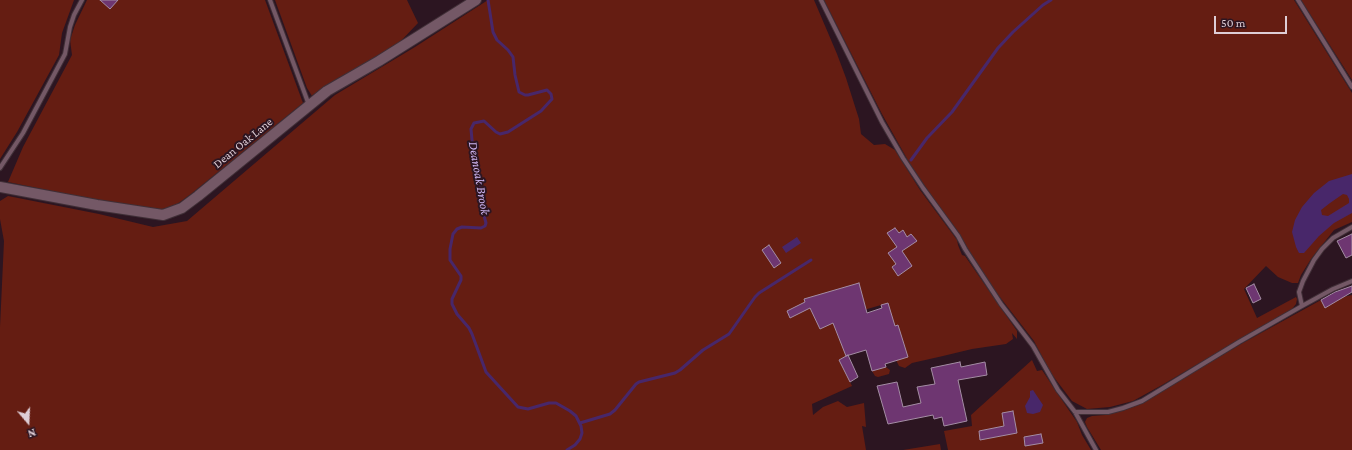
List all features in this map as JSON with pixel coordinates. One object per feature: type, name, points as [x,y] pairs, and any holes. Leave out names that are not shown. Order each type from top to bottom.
[{"type":"street","name":"Dean Oak Lane","points":[[0,187],[97,205],[163,215],[182,208],[327,91],[379,61],[476,0]]},
{"type":"lane","points":[[0,168],[23,133],[65,54],[70,27],[74,15],[82,0]]},
{"type":"lane","points":[[270,0],[310,105]]},
{"type":"lane","points":[[822,0],[882,122],[903,158],[922,188],[958,236],[1001,304],[1033,346],[1058,390],[1075,412],[1096,450]]},
{"type":"lane","points":[[1298,0],[1352,87]]},
{"type":"lane","points":[[1302,306],[1300,292],[1303,281],[1314,260],[1333,238],[1352,227]]},
{"type":"lane","points":[[1075,412],[1108,412],[1142,401],[1239,342],[1333,289],[1352,281]]},
{"type":"shaded area","points":[[0,0],[74,0],[62,33],[59,55],[17,132],[0,159]]},
{"type":"shaded area","points":[[87,0],[265,0],[303,103],[173,207],[157,210],[124,206],[8,182],[23,147],[72,55],[70,40],[75,25]]},
{"type":"shaded area","points":[[275,0],[407,0],[418,23],[397,45],[333,81],[312,96],[307,88]]},
{"type":"shaded area","points":[[488,0],[814,0],[846,78],[859,119],[861,134],[874,145],[885,144],[895,150],[920,190],[957,240],[962,255],[965,256],[1017,331],[1017,339],[1012,333],[1013,339],[1006,344],[972,349],[912,363],[905,368],[899,366],[896,360],[896,352],[881,305],[857,312],[848,355],[839,360],[852,386],[812,404],[813,415],[823,407],[838,401],[847,407],[864,403],[866,427],[862,426],[866,450],[0,450],[0,327],[4,241],[0,219],[0,201],[8,196],[99,214],[153,227],[187,221],[335,95],[415,47]]},
{"type":"shaded area","points":[[824,0],[1294,0],[1352,93],[1352,222],[1334,230],[1311,259],[1298,283],[1292,283],[1278,277],[1266,266],[1244,289],[1257,318],[1296,297],[1296,304],[1292,309],[1133,401],[1110,407],[1087,409],[1072,401],[1050,372],[1034,341],[996,292],[957,230],[910,164],[882,114]]},
{"type":"shaded area","points":[[1301,0],[1352,0],[1352,80]]},
{"type":"shaded area","points":[[1352,174],[1352,213],[1334,223],[1319,236],[1304,253],[1299,253],[1292,232],[1295,220],[1302,207],[1314,193],[1329,181]],"holes":[[[1343,194],[1347,195],[1349,203],[1328,216],[1322,215],[1321,210]]]},
{"type":"shaded area","points":[[797,237],[801,243],[786,253],[782,247]]},
{"type":"shaded area","points":[[1352,295],[1352,450],[1101,450],[1087,427],[1085,422],[1087,418],[1125,410],[1139,404],[1241,344],[1321,300],[1325,307],[1343,297]]},
{"type":"shaded area","points":[[1032,360],[1037,371],[1042,370],[1077,422],[1082,435],[1091,450],[948,450],[944,431],[972,426],[971,415]]},
{"type":"shaded area","points":[[886,367],[890,370],[889,374],[878,377],[875,376],[872,371]]},
{"type":"shaded area","points":[[1033,390],[1043,405],[1040,412],[1033,414],[1027,413],[1025,406],[1030,397],[1030,391]]},
{"type":"shaded area","points":[[940,444],[941,450],[903,450]]},
{"type":"building","points":[[100,0],[118,0],[110,9]]},
{"type":"building","points":[[895,228],[899,233],[903,230],[907,237],[911,234],[917,241],[902,251],[912,266],[898,276],[892,267],[896,264],[888,253],[897,247],[887,233]]},
{"type":"building","points":[[1352,234],[1352,255],[1346,258],[1337,241]]},
{"type":"building","points":[[769,245],[781,263],[774,268],[762,250]]},
{"type":"building","points":[[859,283],[867,313],[882,308],[881,305],[888,303],[895,326],[898,325],[908,357],[885,364],[886,367],[872,371],[866,350],[846,356],[833,323],[820,329],[810,308],[790,318],[787,311],[805,302],[804,299]]},
{"type":"building","points":[[1254,284],[1261,299],[1253,303],[1246,288]]},
{"type":"building","points":[[1352,286],[1352,292],[1325,308],[1321,300],[1335,292]]},
{"type":"building","points":[[848,355],[858,377],[850,382],[839,360]]},
{"type":"building","points":[[960,362],[961,367],[985,362],[987,375],[958,380],[967,421],[944,426],[942,417],[934,419],[933,415],[888,424],[877,386],[897,382],[903,407],[921,403],[917,387],[935,384],[931,368]]},
{"type":"building","points":[[1013,411],[1017,433],[980,440],[979,431],[1004,426],[1002,413]]},
{"type":"building","points":[[1041,434],[1043,443],[1025,446],[1024,437]]},
{"type":"waterway","name":"Deanoak Brook","points":[[488,0],[493,32],[497,40],[513,57],[519,92],[528,95],[547,90],[551,94],[552,99],[541,111],[508,132],[500,134],[484,121],[474,123],[471,129],[474,162],[483,199],[483,212],[486,223],[485,226],[481,228],[462,227],[457,229],[453,234],[450,249],[450,260],[461,276],[461,280],[452,299],[452,304],[457,314],[469,328],[486,372],[518,407],[528,409],[549,403],[556,403],[576,416],[581,426],[582,433],[580,439],[575,445],[567,450]]},
{"type":"waterway","points":[[911,160],[927,138],[952,112],[998,48],[1013,32],[1043,5],[1051,0]]},
{"type":"waterway","points":[[580,423],[610,414],[639,382],[675,373],[680,370],[703,350],[729,334],[759,293],[811,260]]}]
